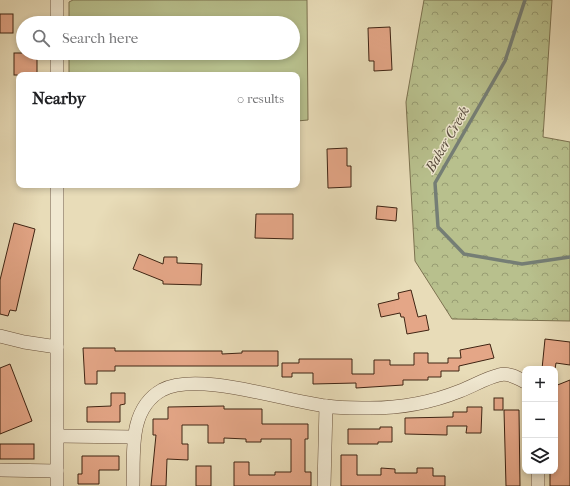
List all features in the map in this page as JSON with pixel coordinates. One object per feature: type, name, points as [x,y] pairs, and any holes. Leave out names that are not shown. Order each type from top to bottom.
[{"type":"street","points":[[57,0],[57,16]]},
{"type":"street","points":[[57,60],[57,72]]},
{"type":"street","points":[[57,188],[57,486]]},
{"type":"street","points":[[0,336],[24,342],[57,347]]},
{"type":"street","points":[[134,486],[134,438],[138,418],[149,399],[163,390],[180,384],[196,384],[244,389],[326,406],[389,407],[427,402],[458,392],[500,374],[515,376],[522,380]]},
{"type":"street","points":[[324,486],[326,406]]},
{"type":"street","points":[[58,436],[134,438]]},
{"type":"street","points":[[0,470],[57,471]]},
{"type":"street","points":[[538,474],[538,486]]},
{"type":"green space","points":[[73,0],[307,0],[308,120],[300,121],[300,72],[69,72],[69,60],[300,60],[300,16],[69,16],[69,2]]},
{"type":"green space","points":[[424,0],[552,0],[543,137],[570,142],[570,321],[452,319],[415,261],[406,102]]},
{"type":"building","points":[[0,14],[13,14],[13,33],[0,33]]},
{"type":"building","points":[[390,27],[392,70],[374,71],[374,61],[369,61],[368,28]]},
{"type":"building","points":[[14,53],[16,53],[16,60],[37,60],[37,72],[16,72],[16,75],[14,75]]},
{"type":"building","points":[[347,148],[347,166],[351,166],[351,187],[328,188],[327,149]]},
{"type":"building","points":[[377,206],[397,208],[396,221],[376,219]]},
{"type":"building","points":[[256,214],[293,214],[293,239],[255,238]]},
{"type":"building","points":[[14,223],[35,229],[16,311],[10,310],[8,316],[0,314],[0,280]]},
{"type":"building","points":[[139,254],[163,264],[164,257],[177,257],[177,263],[202,264],[201,285],[163,284],[163,281],[133,269]]},
{"type":"building","points":[[411,290],[418,317],[426,315],[429,330],[407,334],[404,317],[401,317],[400,313],[381,317],[378,304],[399,299],[398,293]]},
{"type":"building","points":[[545,339],[570,342],[570,365],[556,363],[556,366],[542,366]]},
{"type":"building","points":[[490,344],[494,358],[459,366],[459,371],[441,371],[441,377],[428,377],[428,380],[403,380],[403,385],[356,388],[356,383],[313,384],[313,373],[292,373],[292,377],[282,377],[282,363],[299,363],[299,359],[352,359],[352,374],[374,374],[374,360],[390,360],[390,365],[414,365],[414,353],[428,353],[428,363],[448,363],[448,358],[461,358],[460,350]]},
{"type":"building","points":[[83,348],[115,348],[115,351],[222,351],[222,354],[242,353],[242,351],[278,351],[278,366],[115,366],[115,371],[97,371],[97,384],[85,384]]},
{"type":"building","points":[[10,364],[32,421],[0,434],[0,368]]},
{"type":"building","points":[[570,380],[570,486],[550,486],[550,474],[558,474],[558,385]]},
{"type":"building","points":[[111,393],[125,393],[125,404],[120,405],[120,422],[87,422],[87,407],[111,406]]},
{"type":"building","points":[[494,398],[503,398],[503,410],[494,410]]},
{"type":"building","points":[[224,406],[224,409],[262,409],[262,424],[308,424],[308,439],[305,439],[305,472],[311,472],[311,486],[234,486],[234,462],[249,462],[249,475],[275,475],[275,472],[291,472],[291,439],[261,439],[261,442],[246,442],[246,439],[224,438],[224,443],[208,443],[208,425],[182,425],[182,444],[188,444],[188,460],[167,459],[166,486],[151,486],[156,435],[153,435],[153,419],[168,419],[168,407]]},
{"type":"building","points":[[467,407],[482,407],[481,433],[466,433],[467,426],[447,426],[447,435],[405,434],[405,418],[453,417],[453,412],[467,412]]},
{"type":"building","points":[[504,410],[519,410],[520,486],[506,486]]},
{"type":"building","points":[[380,427],[392,427],[392,442],[378,442],[378,444],[348,444],[348,429],[380,429]]},
{"type":"building","points":[[0,444],[34,444],[34,459],[0,459]]},
{"type":"building","points":[[341,455],[357,455],[357,475],[381,475],[381,468],[395,469],[395,473],[417,473],[417,468],[433,468],[433,476],[445,476],[445,486],[341,486]]},
{"type":"building","points":[[82,456],[119,456],[119,470],[99,470],[99,484],[78,484],[78,474],[82,474]]},
{"type":"building","points":[[196,466],[211,466],[211,486],[196,486]]},
{"type":"waterway","name":"Baker Creek","points":[[525,0],[505,61],[435,183],[438,227],[464,254],[522,264],[570,257]]}]
